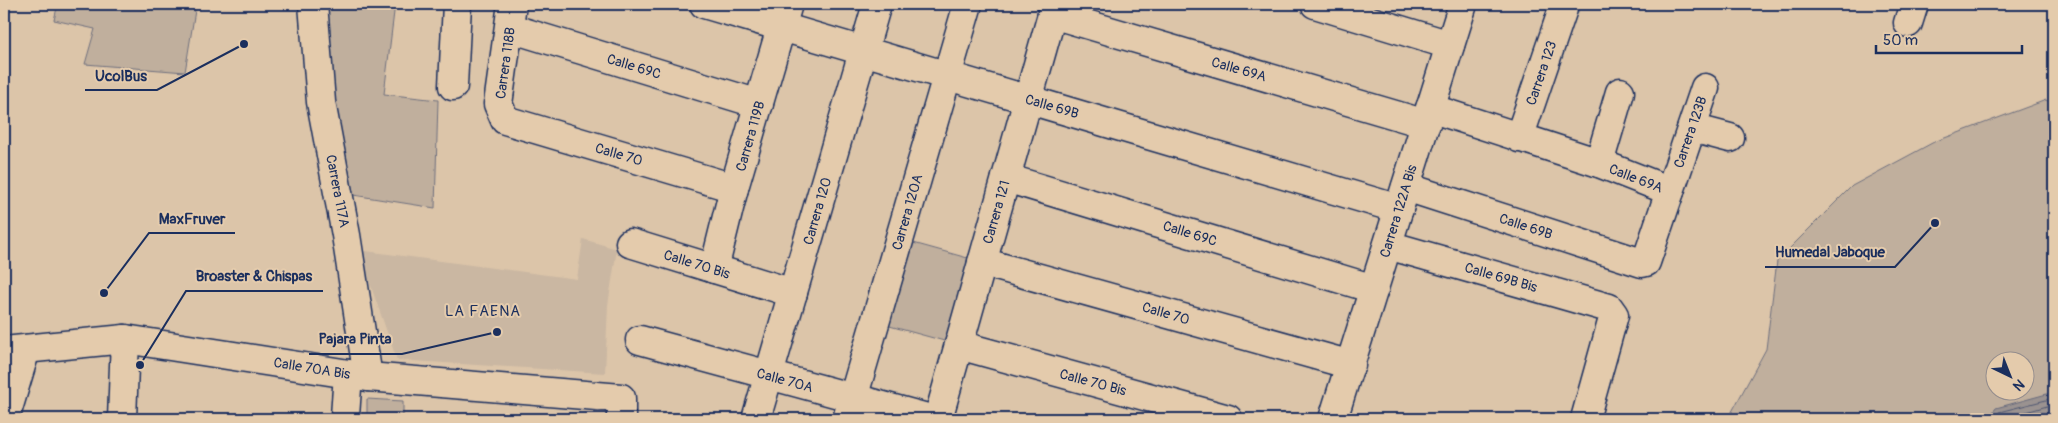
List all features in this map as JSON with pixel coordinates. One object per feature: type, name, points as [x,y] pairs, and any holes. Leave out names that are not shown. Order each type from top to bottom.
[{"type":"street","name":"Carrera 117A","points":[[313,4],[321,102],[346,235],[358,376],[345,416]]},
{"type":"street","points":[[453,86],[457,4]]},
{"type":"street","name":"Calle 69B","points":[[704,4],[785,15],[864,51],[1028,99],[1642,263],[1646,262]]},
{"type":"street","name":"Carrera 120","points":[[756,419],[877,4]]},
{"type":"street","name":"Carrera 120A","points":[[850,409],[968,4]]},
{"type":"street","points":[[1315,4],[1450,45]]},
{"type":"street","name":"Carrera 122A Bis","points":[[1333,419],[1463,4]]},
{"type":"street","name":"Calle 69A","points":[[1053,9],[1428,116],[1519,138],[1598,163],[1670,191]]},
{"type":"street","name":"Carrera 121","points":[[938,419],[1053,9]]},
{"type":"street","name":"Carrera 123","points":[[1519,138],[1563,9]]},
{"type":"street","name":"Carrera 119B","points":[[714,269],[734,188],[785,15]]},
{"type":"street","name":"Calle 69C","points":[[511,16],[759,104]]},
{"type":"street","name":"Carrera 118B","points":[[504,120],[498,104],[511,16]]},
{"type":"street","name":"Carrera 123B","points":[[1646,262],[1705,88]]},
{"type":"street","points":[[1598,163],[1620,92]]},
{"type":"street","name":"Calle 70","points":[[504,120],[734,188]]},
{"type":"street","points":[[1692,128],[1730,138]]},
{"type":"street","name":"Calle 69C","points":[[1006,178],[1374,289]]},
{"type":"street","name":"Calle 70 Bis","points":[[630,243],[793,293]]},
{"type":"street","name":"Calle 69B Bis","points":[[1388,245],[1609,308],[1614,315],[1585,419]]},
{"type":"street","name":"Calle 70","points":[[982,262],[1351,365]]},
{"type":"street","name":"Calle 70A Bis","points":[[15,350],[125,339],[358,376],[621,409]]},
{"type":"street","points":[[122,419],[125,339]]},
{"type":"street","name":"Calle 70A","points":[[640,340],[769,375],[850,409],[931,419]]},
{"type":"street","name":"Calle 70 Bis","points":[[959,345],[1228,419]]},
{"type":"street","points":[[5,419],[15,350]]},
{"type":"shaded area","points":[[58,4],[196,4],[185,72],[85,64],[95,29],[54,20]]},
{"type":"shaded area","points":[[322,4],[395,4],[384,94],[438,100],[435,208],[347,194],[331,88]]},
{"type":"shaded area","points":[[2046,100],[2054,104],[2054,419],[1728,419],[1766,349],[1777,261],[1852,186],[1934,142]]},
{"type":"shaded area","points":[[583,239],[617,249],[608,305],[605,373],[397,360],[358,250],[577,279]]},
{"type":"shaded area","points":[[899,239],[982,262],[959,345],[875,322]]},
{"type":"shaded area","points":[[367,399],[403,401],[403,419],[367,419]]},
{"type":"water","points":[[2054,392],[2054,419],[1988,419],[1996,408],[2025,400],[2036,400],[2036,397]]},
{"type":"place","name":"UcolBus","points":[[244,44]]},
{"type":"place","name":"Humedal Jaboque","points":[[1935,223]]},
{"type":"place","name":"MaxFruver","points":[[104,293]]},
{"type":"place","name":"Pajara Pinta","points":[[497,332]]},
{"type":"place","name":"Broaster & Chispas","points":[[140,365]]},
{"type":"district","name":"LA FAENA","points":[[483,311]]}]
